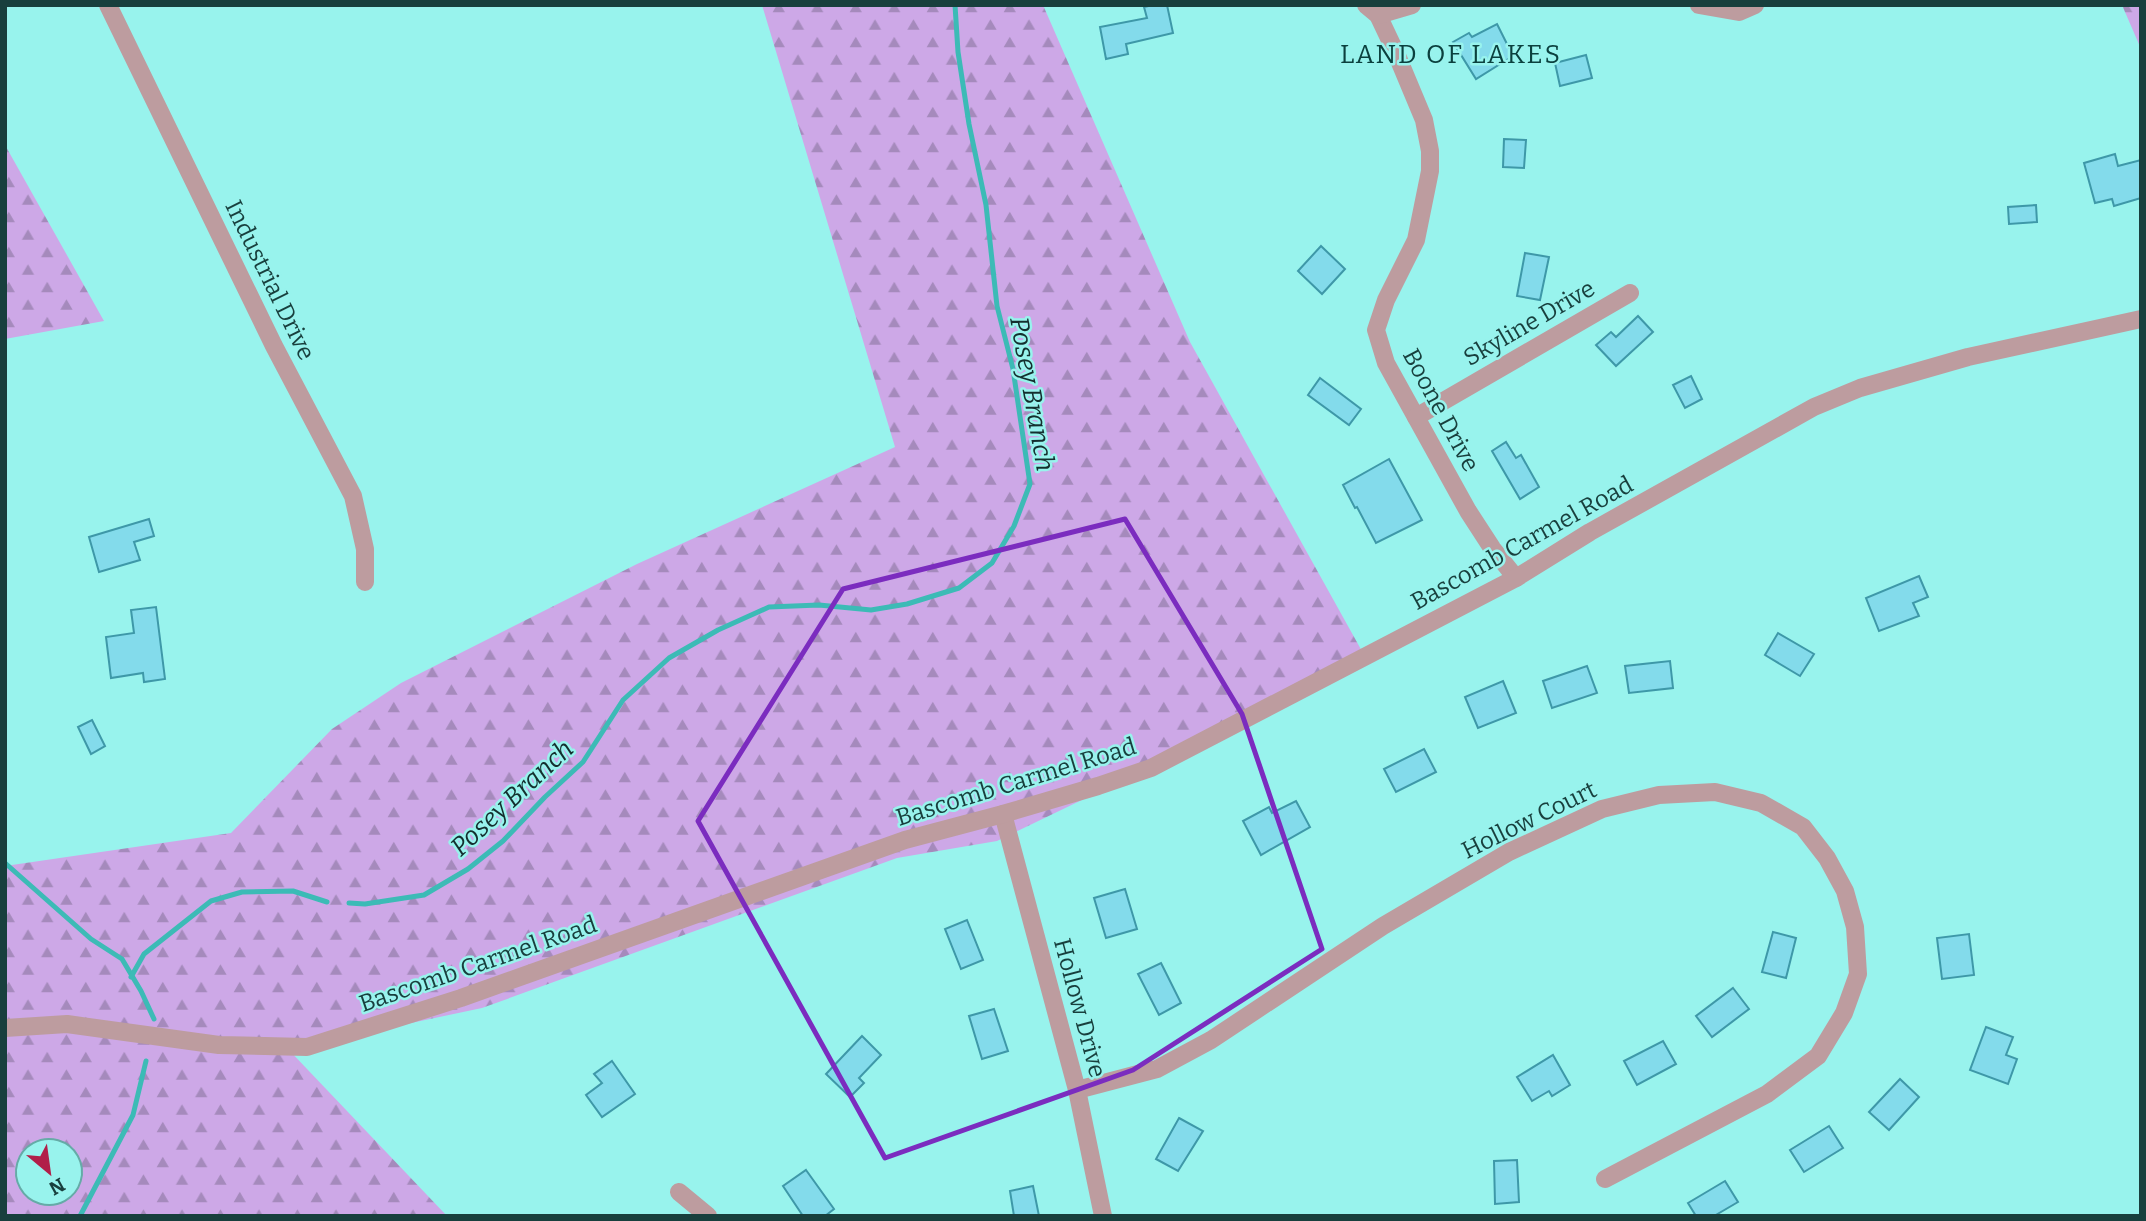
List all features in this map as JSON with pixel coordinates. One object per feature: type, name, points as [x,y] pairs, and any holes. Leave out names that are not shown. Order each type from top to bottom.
[{"type":"street","name":"Industrial Drive","points":[[108,5],[274,346],[353,496],[365,549],[365,582]]},
{"type":"street","points":[[1372,10],[1412,5]]},
{"type":"street","points":[[1699,5],[1740,12],[1755,5]]},
{"type":"street","name":"Boone Drive","points":[[1372,10],[1396,53],[1424,120],[1430,151],[1430,171],[1416,240],[1386,300],[1376,330],[1386,363],[1468,511],[1516,578]]},
{"type":"street","name":"Skyline Drive","points":[[1416,417],[1630,293]]},
{"type":"street","name":"Bascomb Carmel Road","points":[[5,1028],[66,1024],[219,1045],[307,1047],[461,998],[905,840],[1003,814],[1151,768],[1516,578],[1590,533],[1814,407],[1860,388],[1968,357],[2141,319]]},
{"type":"street","name":"Hollow Court","points":[[1077,1090],[1157,1069],[1211,1040],[1383,926],[1509,852],[1602,808],[1659,795],[1715,792],[1761,803],[1803,827],[1827,858],[1845,891],[1855,927],[1858,974],[1844,1013],[1818,1056],[1767,1094],[1605,1179]]},
{"type":"street","name":"Hollow Drive","points":[[1003,814],[1077,1090],[1103,1216]]},
{"type":"street","points":[[680,1192],[708,1216]]},
{"type":"highlighted area","points":[[1125,519],[1242,714],[1322,949],[1133,1070],[885,1158],[698,821],[843,589]]},
{"type":"green space","points":[[762,5],[1043,5],[1190,342],[1368,662],[997,841],[897,858],[482,1008],[288,1049],[447,1216],[5,1216],[5,866],[231,833],[332,729],[401,683],[637,564],[895,447]]},
{"type":"green space","points":[[2122,5],[2141,5],[2141,49]]},
{"type":"green space","points":[[5,145],[104,321],[5,339]]},
{"type":"building","points":[[1167,5],[1173,33],[1126,44],[1128,54],[1106,59],[1100,27],[1147,18],[1144,7]]},
{"type":"building","points":[[1497,24],[1513,56],[1476,79],[1453,42],[1469,33],[1472,37]]},
{"type":"building","points":[[1586,55],[1592,78],[1560,86],[1555,63]]},
{"type":"building","points":[[1504,139],[1526,140],[1524,168],[1503,167]]},
{"type":"building","points":[[2115,154],[2118,166],[2141,160],[2141,198],[2114,206],[2112,199],[2095,203],[2084,163]]},
{"type":"building","points":[[2036,205],[2037,222],[2009,224],[2008,207]]},
{"type":"building","points":[[1321,246],[1345,269],[1322,294],[1298,271]]},
{"type":"building","points":[[1525,253],[1549,257],[1540,300],[1517,296]]},
{"type":"building","points":[[1638,316],[1653,332],[1616,366],[1596,345],[1611,332],[1616,337]]},
{"type":"building","points":[[1691,376],[1702,399],[1685,408],[1673,385]]},
{"type":"building","points":[[1320,378],[1361,409],[1349,425],[1308,395]]},
{"type":"building","points":[[1506,442],[1516,458],[1521,455],[1539,487],[1520,499],[1492,451]]},
{"type":"building","points":[[1389,459],[1422,520],[1376,543],[1343,485]]},
{"type":"building","points":[[149,519],[154,536],[134,542],[140,560],[99,572],[89,537]]},
{"type":"building","points":[[1919,576],[1928,597],[1913,603],[1919,616],[1879,631],[1866,598]]},
{"type":"building","points":[[156,607],[165,679],[144,682],[143,673],[111,678],[106,637],[134,633],[131,610]]},
{"type":"building","points":[[1778,633],[1814,654],[1800,676],[1765,655]]},
{"type":"building","points":[[1670,661],[1673,688],[1629,693],[1625,666]]},
{"type":"building","points":[[1587,666],[1597,693],[1552,708],[1543,681]]},
{"type":"building","points":[[1503,681],[1516,713],[1478,728],[1465,697]]},
{"type":"building","points":[[92,720],[105,746],[91,754],[78,727]]},
{"type":"building","points":[[1424,749],[1436,772],[1396,792],[1384,769]]},
{"type":"building","points":[[1296,801],[1310,827],[1261,855],[1243,821],[1269,807],[1272,813]]},
{"type":"building","points":[[1125,889],[1137,929],[1106,938],[1094,898]]},
{"type":"building","points":[[967,920],[983,960],[961,969],[945,929]]},
{"type":"building","points":[[1773,932],[1796,938],[1786,978],[1762,972]]},
{"type":"building","points":[[1969,934],[1974,975],[1942,979],[1937,938]]},
{"type":"building","points":[[1161,963],[1181,1003],[1159,1015],[1138,974]]},
{"type":"building","points":[[1733,988],[1749,1009],[1712,1037],[1696,1016]]},
{"type":"building","points":[[994,1009],[1008,1051],[982,1059],[969,1016]]},
{"type":"building","points":[[1986,1027],[2013,1037],[2006,1055],[2017,1059],[2008,1084],[1970,1070]]},
{"type":"building","points":[[862,1036],[881,1055],[859,1078],[864,1083],[850,1097],[826,1074]]},
{"type":"building","points":[[1663,1041],[1676,1064],[1637,1085],[1624,1061]]},
{"type":"building","points":[[1553,1055],[1570,1085],[1552,1096],[1549,1091],[1532,1101],[1517,1077]]},
{"type":"building","points":[[612,1061],[635,1094],[602,1117],[586,1095],[602,1083],[594,1074]]},
{"type":"building","points":[[1900,1079],[1919,1097],[1889,1130],[1869,1112]]},
{"type":"building","points":[[1179,1118],[1203,1131],[1178,1171],[1156,1159]]},
{"type":"building","points":[[1829,1126],[1843,1148],[1804,1172],[1790,1150]]},
{"type":"building","points":[[1517,1160],[1519,1202],[1495,1204],[1494,1161]]},
{"type":"building","points":[[806,1170],[834,1209],[825,1216],[803,1216],[783,1186]]},
{"type":"building","points":[[1725,1181],[1738,1202],[1714,1216],[1696,1216],[1688,1203]]},
{"type":"building","points":[[1033,1186],[1039,1216],[1014,1216],[1010,1191]]},
{"type":"waterway","name":"Posey Branch","points":[[349,903],[365,904],[424,895],[468,869],[503,841],[583,762],[623,700],[669,658],[718,630],[769,607],[819,605],[871,610],[907,604],[959,588],[992,563],[1014,526],[1030,484],[1013,369],[997,306],[986,205],[969,124],[958,52],[955,5]]},
{"type":"waterway","points":[[5,863],[91,939],[122,959],[154,1019]]},
{"type":"waterway","name":"Posey Branch","points":[[131,977],[144,954],[211,901],[242,892],[293,891],[327,902]]},
{"type":"waterway","name":"Posey Branch","points":[[80,1216],[133,1115],[146,1061]]},
{"type":"district","name":"LAND OF LAKES","points":[[1451,54]]}]
